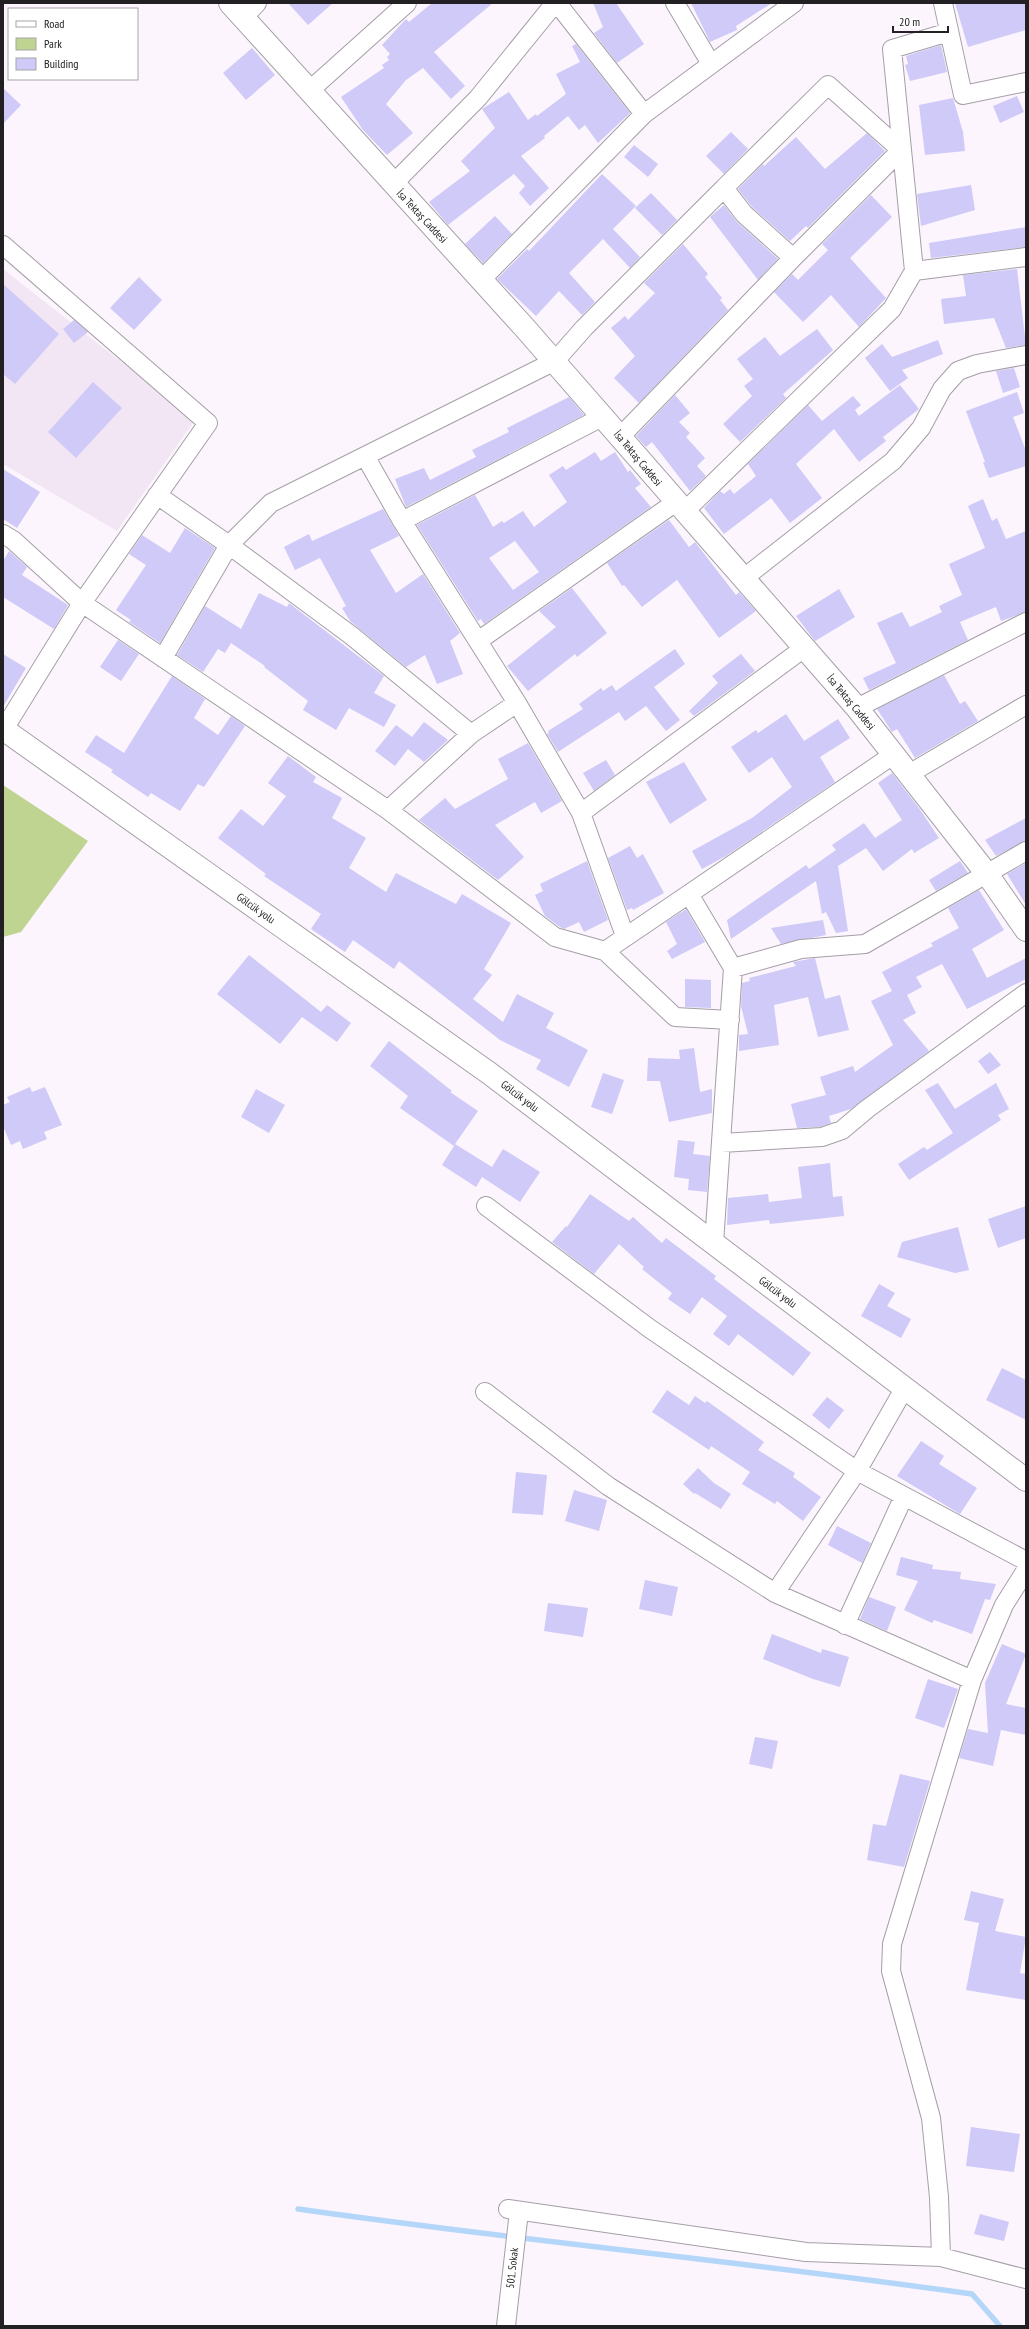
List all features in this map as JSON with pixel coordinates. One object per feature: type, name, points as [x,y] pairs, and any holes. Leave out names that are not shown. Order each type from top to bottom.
[{"type":"main road","name":"İsa Tektaş Caddesi","points":[[243,8],[309,92],[604,416],[680,506],[857,708],[987,874],[1026,930]]},
{"type":"main road","name":"Gölcük yolu","points":[[3,729],[489,1073],[1026,1480]]},
{"type":"street","points":[[309,92],[407,3]]},
{"type":"street","points":[[393,184],[478,98],[556,3],[644,114]]},
{"type":"street","points":[[675,3],[711,64]]},
{"type":"street","points":[[481,280],[644,114],[794,3]]},
{"type":"street","points":[[943,3],[963,95],[1026,82]]},
{"type":"street","points":[[478,641],[680,506],[892,309],[914,271],[892,49],[950,32]]},
{"type":"street","points":[[163,658],[229,545],[271,503],[555,361],[584,328],[828,85],[901,150]]},
{"type":"street","points":[[620,436],[793,258],[901,150]]},
{"type":"street","points":[[724,188],[744,214],[793,258]]},
{"type":"street","points":[[3,245],[208,422],[82,603],[3,729]]},
{"type":"street","points":[[914,271],[1026,257]]},
{"type":"street","points":[[744,578],[893,461],[921,428],[942,389],[958,371],[977,364],[1026,355]]},
{"type":"street","points":[[402,521],[604,416]]},
{"type":"street","points":[[364,456],[402,521],[517,703],[581,813],[625,936]]},
{"type":"street","points":[[157,495],[229,545],[352,636],[471,734]]},
{"type":"street","points":[[3,534],[13,540],[82,603],[388,810],[555,937],[605,951],[675,1016],[730,1020]]},
{"type":"street","points":[[857,708],[1026,622]]},
{"type":"street","points":[[581,813],[804,648]]},
{"type":"street","points":[[388,810],[471,734],[517,703]]},
{"type":"street","points":[[909,774],[1026,705]]},
{"type":"street","points":[[605,951],[893,755]]},
{"type":"street","points":[[733,968],[801,949],[865,944],[1026,851]]},
{"type":"street","points":[[690,894],[733,968],[714,1243]]},
{"type":"street","points":[[721,1143],[822,1137],[842,1130],[867,1109],[1026,993]]},
{"type":"street","points":[[486,1206],[649,1328],[857,1471],[1026,1561]]},
{"type":"street","points":[[775,1593],[857,1471],[904,1389]]},
{"type":"street","points":[[485,1392],[608,1486],[775,1593],[972,1680]]},
{"type":"street","points":[[845,1625],[904,1496]]},
{"type":"street","points":[[1026,1570],[1004,1605],[972,1680],[892,1944],[891,1971],[931,2118],[939,2197],[940,2257],[1026,2279]]},
{"type":"street","name":"501. Sokak","points":[[506,2326],[514,2249],[515,2215],[806,2252],[940,2257]]},
{"type":"shaded area","points":[[3,269],[195,420],[117,531],[3,464]]},
{"type":"green space","points":[[3,785],[88,841],[21,932],[3,937]]},
{"type":"building","points":[[288,3],[333,3],[308,25]]},
{"type":"building","points":[[432,3],[493,3],[434,52],[465,86],[451,99],[423,68],[406,80],[386,104],[413,133],[387,155],[363,130],[341,97],[384,68],[382,65],[389,60],[387,57],[390,54],[382,45],[406,19],[409,22]]},
{"type":"building","points":[[593,3],[616,3],[644,44],[617,63],[594,33],[603,27]]},
{"type":"building","points":[[691,3],[772,3],[736,26],[737,30],[710,42]]},
{"type":"building","points":[[955,3],[1026,3],[1026,30],[968,47]]},
{"type":"building","points":[[576,44],[630,113],[598,143],[585,125],[579,130],[568,116],[544,136],[545,138],[521,156],[549,188],[530,206],[519,193],[525,186],[514,174],[448,225],[429,202],[470,171],[461,161],[495,128],[482,109],[509,92],[528,120],[536,114],[537,116],[566,94],[556,74],[580,62],[572,46]]},
{"type":"building","points":[[941,45],[947,72],[910,81],[905,65],[908,64],[906,56]]},
{"type":"building","points":[[252,48],[275,75],[246,100],[223,73]]},
{"type":"building","points":[[3,88],[21,105],[3,124]]},
{"type":"building","points":[[1017,96],[1024,112],[1000,123],[993,106]]},
{"type":"building","points":[[953,98],[963,132],[965,151],[925,155],[919,105]]},
{"type":"building","points":[[731,132],[748,149],[724,174],[706,156]]},
{"type":"building","points":[[867,133],[885,151],[808,228],[806,226],[790,241],[752,207],[738,189],[763,164],[764,166],[796,137],[825,169]]},
{"type":"building","points":[[634,145],[658,164],[648,177],[624,157]]},
{"type":"building","points":[[602,174],[636,206],[613,229],[640,257],[630,268],[603,239],[569,273],[595,302],[582,315],[559,291],[536,316],[497,279],[527,249],[529,251]]},
{"type":"building","points":[[971,185],[975,210],[921,226],[917,194]]},
{"type":"building","points":[[651,193],[677,220],[662,235],[635,208]]},
{"type":"building","points":[[871,195],[892,217],[850,258],[886,298],[859,327],[831,295],[803,322],[774,292],[792,274],[798,280],[828,250],[822,244]]},
{"type":"building","points":[[724,205],[737,222],[778,259],[758,280],[710,217]]},
{"type":"building","points":[[495,216],[512,234],[483,263],[465,244]]},
{"type":"building","points":[[1026,227],[1026,247],[931,258],[929,243]]},
{"type":"building","points":[[683,244],[708,274],[705,277],[722,298],[720,300],[728,310],[639,403],[614,378],[635,356],[611,328],[625,316],[628,320],[655,293],[644,283]]},
{"type":"building","points":[[1017,269],[1026,345],[1006,348],[994,318],[944,324],[941,299],[966,296],[963,275]]},
{"type":"building","points":[[139,277],[162,300],[134,330],[110,308]]},
{"type":"building","points":[[3,284],[59,334],[15,384],[3,374]]},
{"type":"building","points":[[74,320],[88,332],[74,343],[63,329]]},
{"type":"building","points":[[817,329],[833,350],[783,394],[786,398],[740,442],[723,424],[752,396],[744,386],[753,379],[737,359],[765,337],[780,356]]},
{"type":"building","points":[[938,340],[943,354],[902,370],[908,378],[890,391],[865,358],[882,344],[892,357]]},
{"type":"building","points":[[1014,368],[1020,387],[1003,393],[996,371]]},
{"type":"building","points":[[93,382],[122,408],[76,458],[48,432]]},
{"type":"building","points":[[900,385],[919,409],[883,437],[886,441],[859,462],[834,429],[796,464],[822,498],[790,523],[771,498],[724,534],[704,508],[720,491],[724,494],[730,489],[734,494],[756,476],[748,464],[808,405],[822,421],[853,396],[861,405],[855,410],[859,416]]},
{"type":"building","points":[[1017,392],[1024,413],[1013,417],[1026,451],[1026,466],[989,478],[983,462],[985,462],[966,411]]},
{"type":"building","points":[[675,395],[690,413],[679,422],[690,433],[686,437],[705,458],[697,466],[706,476],[690,491],[652,442],[646,447],[636,436]]},
{"type":"building","points":[[569,397],[584,415],[406,507],[395,479],[424,468],[430,480],[476,457],[472,450],[509,432],[507,428]]},
{"type":"building","points":[[595,452],[601,461],[615,452],[628,472],[630,470],[641,484],[635,488],[651,507],[484,624],[481,619],[478,621],[417,525],[475,495],[493,527],[502,521],[504,523],[523,511],[534,527],[567,502],[549,475],[563,466],[566,470]],"holes":[[[515,541],[539,572],[513,590],[489,558]]]},
{"type":"building","points":[[3,469],[40,492],[17,528],[3,519]]},
{"type":"building","points":[[983,499],[992,521],[997,518],[1006,539],[1026,531],[1026,612],[1001,621],[996,607],[960,622],[968,640],[869,690],[863,678],[896,663],[877,623],[902,612],[910,627],[942,612],[939,606],[962,595],[949,564],[985,548],[968,506]]},
{"type":"building","points":[[383,509],[399,536],[370,550],[396,593],[423,574],[460,633],[450,641],[463,674],[437,684],[425,655],[406,667],[350,621],[342,608],[346,606],[320,558],[295,570],[284,547],[309,534],[312,541]]},
{"type":"building","points":[[669,520],[689,547],[695,542],[736,595],[739,592],[756,611],[719,638],[677,580],[642,607],[624,585],[622,586],[607,563]]},
{"type":"building","points":[[185,528],[215,548],[160,643],[129,622],[131,620],[116,610],[146,565],[129,554],[142,535],[170,553]]},
{"type":"building","points":[[9,551],[27,567],[22,575],[68,605],[54,629],[3,597],[3,561]]},
{"type":"building","points":[[572,588],[607,633],[577,657],[575,654],[528,691],[507,666],[556,627],[539,611]]},
{"type":"building","points":[[839,589],[855,617],[815,641],[796,616]]},
{"type":"building","points":[[259,593],[287,607],[289,603],[384,676],[374,693],[396,705],[384,727],[349,708],[336,730],[303,710],[308,701],[264,667],[265,666],[231,643],[225,653],[218,649],[203,672],[177,655],[205,606],[241,629]]},
{"type":"building","points":[[118,640],[139,654],[121,681],[100,667]]},
{"type":"building","points":[[675,649],[685,664],[654,687],[680,720],[666,731],[646,706],[625,721],[619,712],[558,752],[547,734],[549,733],[548,731],[583,709],[579,704],[601,688],[603,691],[612,685],[616,691]]},
{"type":"building","points":[[3,654],[26,668],[3,707]]},
{"type":"building","points":[[741,654],[755,671],[694,716],[689,711],[718,683],[712,676]]},
{"type":"building","points":[[944,675],[960,704],[965,701],[978,721],[915,758],[897,729],[892,732],[877,709]]},
{"type":"building","points":[[172,676],[205,699],[194,718],[218,735],[231,716],[245,726],[204,787],[198,784],[180,811],[151,793],[148,797],[111,772],[113,770],[85,752],[96,735],[124,753]]},
{"type":"building","points":[[786,714],[804,741],[838,719],[850,738],[820,757],[835,782],[726,856],[702,869],[692,851],[752,818],[792,787],[772,757],[749,773],[731,747],[756,730],[758,733]]},
{"type":"building","points":[[424,722],[448,740],[424,762],[408,749],[395,766],[375,751],[396,725],[412,737]]},
{"type":"building","points":[[528,743],[562,801],[541,813],[535,802],[495,825],[524,857],[498,880],[419,820],[445,798],[455,809],[508,779],[498,759]]},
{"type":"building","points":[[288,756],[316,777],[313,782],[342,798],[332,818],[366,838],[349,868],[386,892],[396,873],[456,904],[462,894],[511,923],[484,969],[492,975],[473,999],[503,1022],[517,994],[554,1013],[546,1028],[588,1050],[569,1087],[536,1069],[541,1060],[500,1040],[399,961],[394,969],[353,940],[345,952],[311,929],[321,914],[264,876],[266,874],[218,838],[241,809],[263,826],[286,796],[268,783]]},
{"type":"building","points":[[606,760],[615,775],[594,791],[583,773]]},
{"type":"building","points":[[684,762],[707,800],[670,824],[646,782]]},
{"type":"building","points":[[892,773],[919,808],[939,838],[914,853],[912,849],[883,871],[866,848],[838,866],[848,931],[836,933],[826,912],[822,914],[816,881],[731,939],[727,920],[806,865],[809,869],[836,850],[832,845],[864,823],[875,838],[902,820],[878,783]]},
{"type":"building","points":[[1026,818],[1026,841],[996,856],[985,840]]},
{"type":"building","points":[[630,846],[637,858],[643,854],[664,893],[633,910],[632,908],[627,910],[608,858]]},
{"type":"building","points":[[587,861],[608,920],[584,932],[579,922],[564,929],[545,916],[535,895],[543,891],[540,884]]},
{"type":"building","points":[[960,861],[968,873],[936,891],[929,880]]},
{"type":"building","points":[[1026,863],[1026,905],[1007,874]]},
{"type":"building","points":[[979,890],[1004,930],[972,949],[987,978],[1026,958],[1026,979],[967,1009],[942,964],[916,977],[922,987],[907,995],[916,1013],[903,1020],[929,1051],[851,1109],[829,1116],[831,1123],[820,1127],[797,1128],[791,1104],[826,1095],[820,1077],[853,1066],[855,1072],[893,1045],[871,1001],[892,991],[882,972],[933,946],[931,943],[959,928],[948,908]]},
{"type":"building","points":[[686,909],[705,942],[672,959],[667,951],[677,944],[666,922]]},
{"type":"building","points":[[823,920],[826,935],[781,944],[771,928]]},
{"type":"building","points":[[249,955],[321,1012],[327,1005],[351,1023],[337,1042],[302,1017],[280,1044],[217,994]]},
{"type":"building","points":[[815,958],[825,999],[840,995],[849,1030],[818,1037],[808,997],[774,1005],[779,1045],[739,1051],[739,1035],[748,1034],[741,1006],[742,983],[750,981],[749,978],[796,966],[793,962]]},
{"type":"building","points":[[685,979],[711,980],[711,1008],[685,1007]]},
{"type":"building","points":[[389,1041],[452,1091],[450,1092],[478,1111],[455,1144],[492,1167],[503,1149],[540,1172],[520,1202],[482,1177],[476,1187],[442,1165],[454,1146],[400,1108],[408,1096],[370,1066]]},
{"type":"building","points":[[694,1048],[700,1092],[712,1089],[712,1113],[669,1122],[660,1081],[647,1081],[648,1058],[680,1059],[679,1050]]},
{"type":"building","points":[[990,1052],[1001,1065],[988,1074],[978,1061]]},
{"type":"building","points":[[603,1073],[624,1080],[612,1114],[591,1107]]},
{"type":"building","points":[[938,1083],[955,1109],[996,1083],[1009,1109],[998,1115],[1001,1120],[909,1180],[898,1164],[924,1147],[927,1150],[953,1133],[925,1090]]},
{"type":"building","points":[[30,1087],[32,1092],[45,1087],[62,1125],[44,1132],[47,1139],[23,1149],[20,1141],[11,1145],[3,1126],[3,1105],[10,1102],[7,1097]]},
{"type":"building","points":[[256,1089],[285,1105],[269,1133],[241,1117]]},
{"type":"building","points":[[678,1140],[695,1142],[693,1154],[710,1156],[707,1192],[688,1190],[689,1179],[674,1177]]},
{"type":"building","points":[[830,1163],[833,1197],[842,1196],[844,1216],[770,1224],[769,1220],[727,1225],[728,1198],[768,1194],[769,1202],[802,1198],[798,1167]]},
{"type":"building","points":[[590,1194],[629,1221],[633,1217],[662,1243],[666,1238],[716,1276],[714,1279],[811,1353],[793,1376],[738,1334],[729,1346],[713,1334],[727,1316],[702,1297],[690,1314],[668,1299],[672,1293],[642,1269],[644,1267],[619,1244],[594,1274],[552,1242],[566,1226],[567,1227]]},
{"type":"building","points":[[1026,1206],[1026,1238],[998,1248],[988,1219]]},
{"type":"building","points":[[958,1227],[969,1270],[955,1273],[897,1257],[902,1242]]},
{"type":"building","points":[[879,1284],[895,1293],[887,1306],[911,1319],[901,1338],[861,1316]]},
{"type":"building","points":[[1002,1368],[1026,1380],[1026,1420],[986,1400]]},
{"type":"building","points":[[667,1390],[689,1405],[695,1396],[705,1403],[707,1401],[764,1442],[758,1450],[795,1473],[793,1477],[821,1497],[803,1521],[777,1501],[775,1504],[742,1484],[750,1472],[711,1446],[709,1450],[652,1412]]},
{"type":"building","points":[[827,1397],[844,1410],[829,1429],[812,1415]]},
{"type":"building","points":[[921,1441],[944,1456],[939,1464],[977,1488],[960,1514],[897,1476]]},
{"type":"building","points":[[698,1468],[714,1483],[731,1494],[721,1509],[695,1493],[694,1494],[683,1484]]},
{"type":"building","points":[[516,1472],[547,1475],[543,1515],[512,1513]]},
{"type":"building","points":[[574,1490],[607,1500],[599,1531],[565,1521]]},
{"type":"building","points":[[837,1526],[871,1543],[862,1563],[828,1545]]},
{"type":"building","points":[[901,1557],[933,1565],[932,1569],[961,1572],[960,1579],[996,1584],[990,1600],[985,1599],[972,1634],[934,1620],[932,1623],[904,1610],[918,1581],[896,1575]]},
{"type":"building","points":[[645,1580],[678,1587],[672,1616],[639,1609]]},
{"type":"building","points":[[869,1597],[896,1607],[887,1631],[860,1619]]},
{"type":"building","points":[[548,1603],[588,1608],[583,1637],[544,1631]]},
{"type":"building","points":[[772,1634],[821,1653],[822,1649],[849,1657],[840,1687],[813,1679],[763,1659]]},
{"type":"building","points":[[1002,1644],[1026,1654],[1006,1704],[1026,1708],[1026,1735],[1001,1730],[993,1766],[959,1758],[968,1729],[988,1733],[985,1683]]},
{"type":"building","points":[[928,1679],[958,1689],[944,1728],[915,1718]]},
{"type":"building","points":[[755,1737],[778,1741],[772,1769],[749,1764]]},
{"type":"building","points":[[900,1774],[930,1781],[904,1867],[867,1860],[873,1824],[886,1826]]},
{"type":"building","points":[[971,1891],[1004,1899],[995,1931],[1026,1937],[1020,1973],[1026,1974],[1026,2000],[966,1990],[979,1923],[964,1920]]},
{"type":"building","points":[[971,2127],[1020,2134],[1014,2172],[966,2166]]},
{"type":"building","points":[[980,2214],[1009,2222],[1004,2241],[974,2234]]},
{"type":"waterway","points":[[298,2209],[382,2221],[888,2282],[972,2294],[1000,2326]]}]
